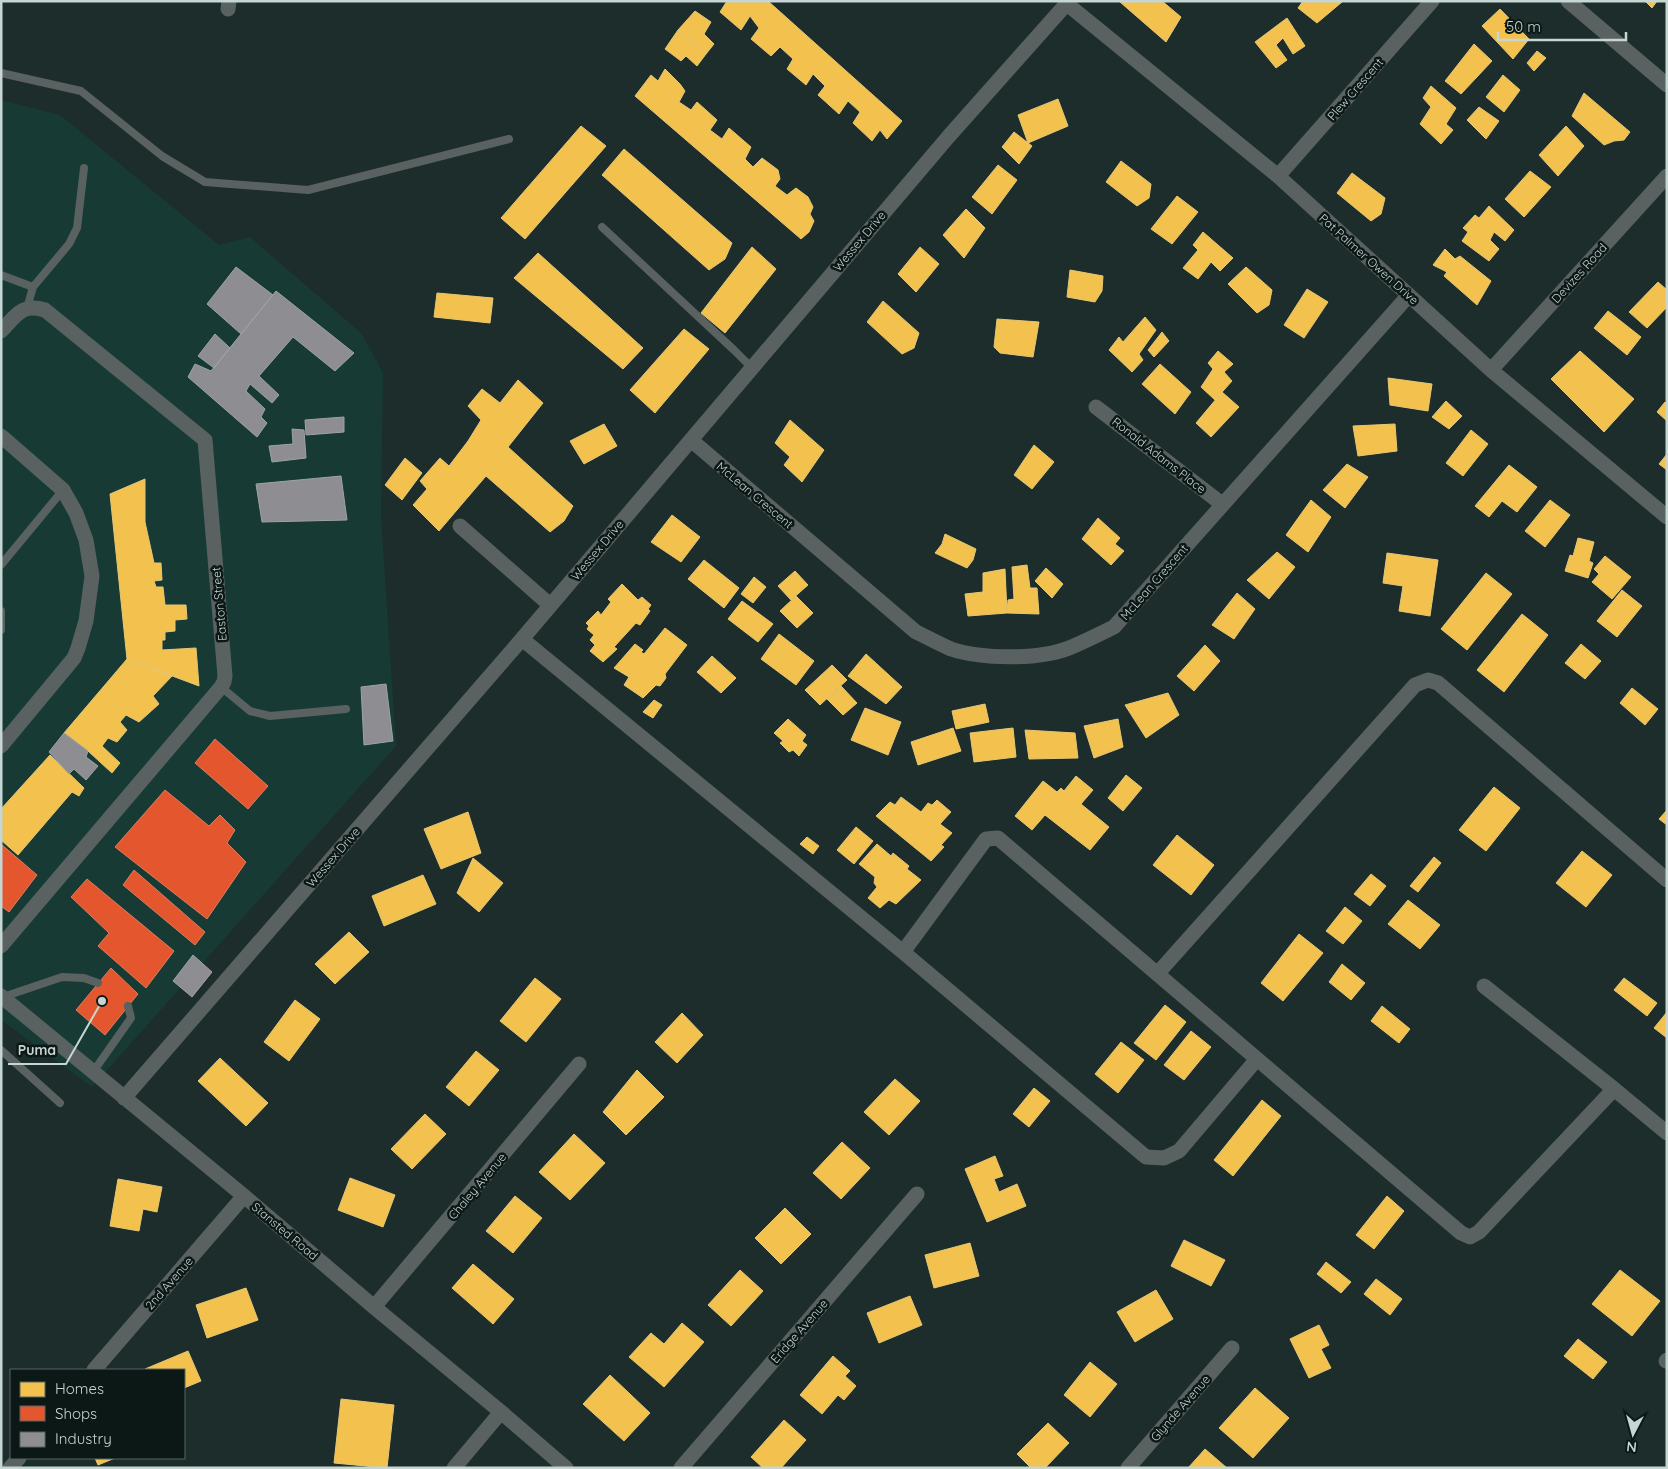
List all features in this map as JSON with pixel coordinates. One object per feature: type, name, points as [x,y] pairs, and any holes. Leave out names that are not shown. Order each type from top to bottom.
[{"type":"street","name":"Plew Crescent","points":[[1278,176],[1432,1]]},
{"type":"street","points":[[1568,1],[1667,85]]},
{"type":"street","name":"Pat Palmer Owen Drive","points":[[1068,3],[1278,176],[1491,370],[1667,517]]},
{"type":"street","name":"Wessex Drive","points":[[124,1098],[522,639],[949,136],[1068,3]]},
{"type":"street","name":"Devizes Road","points":[[1491,370],[1667,176]]},
{"type":"street","name":"McLean Crescent","points":[[691,440],[916,632],[951,649],[975,654],[1040,656],[1068,649],[1114,627],[1409,295]]},
{"type":"street","points":[[1,331],[22,309],[27,308]]},
{"type":"street","name":"Easton Street","points":[[27,308],[44,310],[204,440],[225,676],[221,687]]},
{"type":"street","name":"Ronald Adams Place","points":[[1096,406],[1222,504]]},
{"type":"street","points":[[1,436],[63,490],[76,513],[88,549],[92,576],[86,621],[74,658],[1,746]]},
{"type":"street","points":[[460,526],[550,606]]},
{"type":"street","points":[[522,639],[903,952],[1146,1157],[1164,1158],[1179,1151],[1257,1059]]},
{"type":"street","points":[[1158,974],[1415,684],[1428,680],[1438,683],[1667,880]]},
{"type":"street","points":[[1,946],[221,687]]},
{"type":"street","points":[[903,952],[986,840],[998,838],[1461,1233],[1470,1237],[1479,1232],[1614,1089]]},
{"type":"street","points":[[1484,986],[1667,1133]]},
{"type":"street","name":"Stansted Road","points":[[2,996],[244,1196],[566,1468]]},
{"type":"street","name":"Chaley Avenue","points":[[374,1307],[579,1064]]},
{"type":"street","name":"Eridge Avenue","points":[[681,1468],[916,1194]]},
{"type":"street","name":"2nd Avenue","points":[[95,1369],[244,1196]]},
{"type":"street","name":"Glynde Avenue","points":[[1128,1468],[1232,1348]]},
{"type":"street","points":[[454,1468],[502,1412]]},
{"type":"lane","points":[[1,73],[81,91],[162,156],[205,182],[308,190],[509,139]]},
{"type":"lane","points":[[27,308],[33,287],[69,244],[77,228],[84,168]]},
{"type":"lane","points":[[602,227],[752,368]]},
{"type":"lane","points":[[1,275],[33,287]]},
{"type":"lane","points":[[1,565],[63,490]]},
{"type":"lane","points":[[1,611],[1,630]]},
{"type":"lane","points":[[221,687],[250,712],[270,716],[346,709]]},
{"type":"lane","points":[[2,996],[62,977],[84,978],[98,983]]},
{"type":"lane","points":[[92,1072],[131,1018],[128,1006]]},
{"type":"lane","points":[[1,1050],[60,1103]]},
{"type":"shaded area","points":[[1,100],[60,115],[219,245],[250,237],[362,334],[383,373],[381,516],[396,746],[92,1087],[1,1020]]},
{"type":"building: Homes","points":[[727,1],[768,1],[902,121],[887,139],[880,130],[872,141],[853,123],[860,112],[848,101],[839,114],[818,95],[825,86],[813,74],[806,85],[787,69],[793,59],[780,47],[771,56],[751,39],[759,28],[750,16],[741,30],[720,12]]},
{"type":"building: Homes","points":[[1162,1],[1181,17],[1166,42],[1120,2]]},
{"type":"building: Homes","points":[[1303,1],[1342,2],[1317,23],[1298,8]]},
{"type":"building: Homes","points":[[1645,1],[1657,1],[1652,8]]},
{"type":"building: Homes","points":[[1500,9],[1529,39],[1513,59],[1482,26]]},
{"type":"building: Homes","points":[[695,11],[711,22],[704,34],[714,44],[706,54],[678,30]]},
{"type":"building: Homes","points":[[1287,18],[1305,46],[1293,54],[1283,38],[1276,45],[1287,60],[1276,68],[1255,42]]},
{"type":"building: Homes","points":[[678,30],[706,54],[697,66],[686,56],[681,61],[665,49]]},
{"type":"building: Homes","points":[[1474,44],[1492,61],[1461,94],[1445,81]]},
{"type":"building: Homes","points":[[1537,51],[1546,58],[1534,71],[1527,63]]},
{"type":"building: Homes","points":[[665,69],[685,91],[679,102],[691,110],[697,102],[717,120],[710,130],[722,139],[729,128],[751,147],[745,159],[753,167],[762,158],[778,170],[780,179],[775,186],[787,195],[796,188],[808,197],[813,207],[810,214],[814,221],[809,232],[801,239],[635,96],[651,75],[658,81]]},
{"type":"building: Homes","points":[[1503,75],[1520,90],[1504,112],[1486,97]]},
{"type":"building: Homes","points":[[1431,86],[1456,108],[1446,124],[1453,130],[1441,144],[1420,124],[1431,107],[1423,98]]},
{"type":"building: Homes","points":[[1584,93],[1630,132],[1624,140],[1604,145],[1572,116]]},
{"type":"building: Homes","points":[[1058,99],[1068,126],[1028,143],[1018,115]]},
{"type":"building: Homes","points":[[1479,107],[1499,121],[1486,139],[1467,120]]},
{"type":"building: Homes","points":[[581,126],[606,146],[525,239],[501,218]]},
{"type":"building: Homes","points":[[1566,126],[1584,146],[1558,176],[1539,155]]},
{"type":"building: Homes","points":[[1014,132],[1032,146],[1019,164],[1002,147]]},
{"type":"building: Homes","points":[[624,149],[732,243],[725,259],[709,270],[602,175]]},
{"type":"building: Homes","points":[[1121,161],[1151,184],[1149,198],[1137,206],[1106,182]]},
{"type":"building: Homes","points":[[998,165],[1017,180],[992,214],[972,197]]},
{"type":"building: Homes","points":[[1530,171],[1551,187],[1524,217],[1505,199]]},
{"type":"building: Homes","points":[[1352,173],[1385,198],[1381,214],[1371,221],[1337,193]]},
{"type":"building: Homes","points":[[1177,196],[1198,212],[1172,244],[1151,229]]},
{"type":"building: Homes","points":[[1489,206],[1514,230],[1505,241],[1494,232],[1490,240],[1499,249],[1489,261],[1462,241],[1468,232],[1463,228],[1475,215],[1479,218]]},
{"type":"building: Homes","points":[[966,209],[985,228],[964,258],[943,235]]},
{"type":"building: Homes","points":[[1203,232],[1233,258],[1220,271],[1211,262],[1198,279],[1183,268],[1198,250],[1193,245]]},
{"type":"building: Homes","points":[[752,247],[776,269],[725,333],[701,313]]},
{"type":"building: Homes","points":[[920,247],[939,264],[916,292],[898,274]]},
{"type":"building: Homes","points":[[1445,249],[1455,259],[1460,256],[1491,281],[1477,305],[1444,276],[1447,272],[1433,265]]},
{"type":"building: Homes","points":[[538,253],[643,348],[623,369],[514,278]]},
{"type":"building: Homes","points":[[1246,267],[1272,290],[1269,305],[1257,313],[1228,284]]},
{"type":"building: Homes","points":[[1070,270],[1103,276],[1102,291],[1095,302],[1067,297]]},
{"type":"building: Homes","points":[[1658,282],[1667,290],[1667,307],[1647,328],[1629,312]]},
{"type":"building: Homes","points":[[1307,289],[1328,302],[1304,338],[1284,325]]},
{"type":"building: Homes","points":[[437,293],[493,298],[490,323],[434,317]]},
{"type":"building: Homes","points":[[883,301],[919,333],[914,348],[902,354],[867,322]]},
{"type":"building: Homes","points":[[1608,311],[1641,337],[1627,355],[1594,328]]},
{"type":"building: Homes","points":[[1145,317],[1156,330],[1139,354],[1143,360],[1132,372],[1109,350],[1119,337],[1123,342]]},
{"type":"building: Homes","points":[[997,319],[1039,322],[1033,357],[1000,353],[994,347]]},
{"type":"building: Homes","points":[[684,329],[709,349],[655,413],[630,390]]},
{"type":"building: Homes","points":[[1162,332],[1169,341],[1154,357],[1148,350]]},
{"type":"building: Homes","points":[[1218,351],[1233,364],[1224,372],[1232,381],[1215,400],[1201,387],[1213,369],[1208,363]]},
{"type":"building: Homes","points":[[1580,351],[1634,399],[1604,432],[1551,379]]},
{"type":"building: Homes","points":[[1160,364],[1191,392],[1175,414],[1142,384]]},
{"type":"building: Homes","points":[[1388,378],[1432,384],[1428,411],[1390,405]]},
{"type":"building: Homes","points":[[518,380],[543,403],[508,447],[573,506],[564,521],[550,532],[486,476],[439,531],[413,505],[427,489],[420,481],[440,458],[449,466],[468,441],[481,420],[468,406],[482,389],[500,403]]},
{"type":"building: Homes","points":[[1222,392],[1239,407],[1211,437],[1196,423]]},
{"type":"building: Homes","points":[[1446,401],[1462,416],[1449,429],[1432,417]]},
{"type":"building: Homes","points":[[1665,402],[1667,404],[1667,421],[1657,412]]},
{"type":"building: Homes","points":[[790,420],[824,450],[802,482],[784,465],[790,457],[775,443]]},
{"type":"building: Homes","points":[[604,424],[617,446],[584,464],[570,441]]},
{"type":"building: Homes","points":[[1395,424],[1397,451],[1358,456],[1353,426]]},
{"type":"building: Homes","points":[[1471,430],[1488,444],[1463,476],[1446,463]]},
{"type":"building: Homes","points":[[1034,445],[1054,462],[1032,489],[1014,475]]},
{"type":"building: Homes","points":[[1667,454],[1667,470],[1659,464]]},
{"type":"building: Homes","points":[[405,458],[422,473],[402,500],[385,485]]},
{"type":"building: Homes","points":[[1347,464],[1368,477],[1345,508],[1323,490]]},
{"type":"building: Homes","points":[[1509,465],[1537,487],[1517,512],[1502,501],[1489,517],[1475,506]]},
{"type":"building: Homes","points":[[145,479],[145,522],[154,563],[161,563],[162,580],[154,581],[156,587],[163,587],[165,605],[186,605],[187,619],[175,620],[175,631],[165,632],[165,640],[162,640],[162,650],[196,648],[199,686],[127,659],[110,494]]},
{"type":"building: Homes","points":[[1311,500],[1331,517],[1308,552],[1286,535]]},
{"type":"building: Homes","points":[[1550,500],[1570,515],[1545,547],[1525,531]]},
{"type":"building: Homes","points":[[672,515],[700,537],[681,562],[651,542]]},
{"type":"building: Homes","points":[[1098,518],[1120,538],[1115,544],[1124,551],[1111,565],[1082,539]]},
{"type":"building: Homes","points":[[945,534],[976,549],[973,560],[967,568],[935,553],[942,544]]},
{"type":"building: Homes","points":[[1578,538],[1594,542],[1589,561],[1593,563],[1588,578],[1565,571],[1570,555],[1573,556]]},
{"type":"building: Homes","points":[[1277,552],[1295,567],[1269,599],[1247,580]]},
{"type":"building: Homes","points":[[1387,553],[1438,560],[1430,616],[1399,611],[1403,586],[1383,583]]},
{"type":"building: Homes","points":[[1605,556],[1631,577],[1612,599],[1592,582],[1599,574],[1594,569]]},
{"type":"building: Homes","points":[[704,560],[739,588],[724,608],[688,579]]},
{"type":"building: Homes","points":[[1027,565],[1030,588],[1037,588],[1039,614],[1007,613],[1008,600],[1014,599],[1012,567]]},
{"type":"building: Homes","points":[[1046,568],[1063,584],[1052,598],[1035,581]]},
{"type":"building: Homes","points":[[1005,569],[1007,613],[968,616],[965,594],[983,592],[983,573]]},
{"type":"building: Homes","points":[[795,571],[808,585],[791,600],[778,586]]},
{"type":"building: Homes","points":[[1486,573],[1512,594],[1467,650],[1441,629]]},
{"type":"building: Homes","points":[[754,577],[766,587],[753,603],[741,594]]},
{"type":"building: Homes","points":[[622,584],[638,600],[642,597],[651,605],[648,609],[650,611],[640,625],[636,623],[614,647],[617,649],[603,662],[590,651],[595,645],[590,640],[594,635],[587,629],[589,626],[586,623],[598,611],[601,615],[611,602],[608,599]]},
{"type":"building: Homes","points":[[1622,590],[1642,606],[1617,637],[1597,621]]},
{"type":"building: Homes","points":[[1237,593],[1255,609],[1234,639],[1212,625]]},
{"type":"building: Homes","points":[[796,596],[813,613],[797,628],[780,611]]},
{"type":"building: Homes","points":[[742,601],[773,624],[758,642],[728,619]]},
{"type":"building: Homes","points":[[1522,614],[1548,635],[1504,692],[1477,670]]},
{"type":"building: Homes","points":[[665,628],[687,645],[665,674],[666,678],[660,686],[656,685],[643,698],[624,685],[629,677],[614,668],[635,644],[643,650],[641,652],[644,654]]},
{"type":"building: Homes","points":[[779,634],[814,661],[796,685],[761,659]]},
{"type":"building: Homes","points":[[1581,644],[1601,661],[1585,679],[1565,663]]},
{"type":"building: Homes","points":[[1205,645],[1220,661],[1194,691],[1177,676]]},
{"type":"building: Homes","points":[[866,654],[902,687],[886,704],[848,676]]},
{"type":"building: Homes","points":[[712,656],[736,678],[721,693],[697,672]]},
{"type":"building: Homes","points":[[127,659],[173,675],[153,696],[159,704],[139,722],[126,715],[120,722],[127,730],[117,742],[108,738],[102,746],[120,763],[112,773],[88,751],[64,733]]},
{"type":"building: Homes","points":[[832,665],[847,680],[820,705],[805,690]]},
{"type":"building: Homes","points":[[841,686],[857,703],[843,715],[827,699]]},
{"type":"building: Homes","points":[[1632,688],[1658,709],[1645,725],[1620,703]]},
{"type":"building: Homes","points":[[1168,693],[1179,715],[1146,738],[1125,705]]},
{"type":"building: Homes","points":[[654,700],[662,705],[653,718],[643,712]]},
{"type":"building: Homes","points":[[985,704],[989,722],[956,729],[952,711]]},
{"type":"building: Homes","points":[[865,708],[901,722],[888,755],[851,740]]},
{"type":"building: Homes","points":[[788,719],[806,735],[802,741],[807,745],[799,756],[793,750],[789,752],[780,743],[783,741],[774,733]]},
{"type":"building: Homes","points":[[1118,719],[1123,747],[1094,758],[1084,726]]},
{"type":"building: Homes","points":[[953,728],[961,751],[918,765],[911,742]]},
{"type":"building: Homes","points":[[1013,728],[1016,757],[974,762],[970,733]]},
{"type":"building: Homes","points":[[1025,730],[1075,733],[1078,758],[1029,759]]},
{"type":"building: Homes","points":[[50,755],[84,788],[79,796],[72,792],[18,855],[1,840],[1,809]]},
{"type":"building: Homes","points":[[1126,775],[1142,788],[1123,811],[1108,798]]},
{"type":"building: Homes","points":[[1076,776],[1093,790],[1081,804],[1109,827],[1090,850],[1045,815],[1032,830],[1015,816],[1043,781],[1057,792],[1061,788],[1064,791]]},
{"type":"building: Homes","points":[[1494,787],[1520,808],[1486,851],[1459,830]]},
{"type":"building: Homes","points":[[901,797],[921,812],[928,803],[932,805],[937,800],[951,812],[940,824],[952,833],[941,845],[944,847],[931,861],[876,816],[890,802],[895,805]]},
{"type":"building: Homes","points":[[1667,810],[1667,825],[1659,819]]},
{"type":"building: Homes","points":[[468,812],[481,853],[441,869],[424,829]]},
{"type":"building: Homes","points":[[856,827],[873,841],[854,864],[837,850]]},
{"type":"building: Homes","points":[[1177,835],[1214,865],[1191,895],[1153,865]]},
{"type":"building: Homes","points":[[807,837],[819,846],[813,854],[800,844]]},
{"type":"building: Homes","points":[[877,844],[891,856],[893,853],[909,866],[907,869],[921,880],[896,904],[889,900],[880,908],[868,898],[877,887],[874,883],[875,877],[859,864]]},
{"type":"building: Homes","points":[[1582,851],[1612,875],[1586,907],[1556,883]]},
{"type":"building: Homes","points":[[1434,857],[1441,863],[1418,892],[1410,886]]},
{"type":"building: Homes","points":[[473,858],[503,883],[479,912],[457,893]]},
{"type":"building: Homes","points":[[1371,874],[1386,886],[1370,906],[1354,894]]},
{"type":"building: Homes","points":[[423,875],[436,904],[384,926],[372,896]]},
{"type":"building: Homes","points":[[1408,900],[1440,925],[1420,949],[1388,924]]},
{"type":"building: Homes","points":[[1345,907],[1362,921],[1343,944],[1326,931]]},
{"type":"building: Homes","points":[[349,932],[369,952],[335,984],[315,964]]},
{"type":"building: Homes","points":[[1299,934],[1323,953],[1283,1001],[1261,983]]},
{"type":"building: Homes","points":[[1342,964],[1365,983],[1351,1000],[1329,982]]},
{"type":"building: Homes","points":[[535,978],[561,999],[526,1042],[500,1021]]},
{"type":"building: Homes","points":[[1624,978],[1657,1003],[1647,1016],[1614,990]]},
{"type":"building: Homes","points":[[295,1000],[320,1019],[289,1061],[264,1042]]},
{"type":"building: Homes","points":[[1165,1005],[1186,1022],[1156,1060],[1134,1043]]},
{"type":"building: Homes","points":[[1382,1006],[1410,1029],[1399,1043],[1371,1021]]},
{"type":"building: Homes","points":[[1667,1012],[1667,1038],[1654,1028]]},
{"type":"building: Homes","points":[[682,1013],[703,1035],[677,1063],[655,1042]]},
{"type":"building: Homes","points":[[1191,1031],[1211,1047],[1184,1080],[1164,1065]]},
{"type":"building: Homes","points":[[1121,1042],[1144,1060],[1118,1093],[1095,1074]]},
{"type":"building: Homes","points":[[476,1051],[499,1070],[469,1106],[446,1087]]},
{"type":"building: Homes","points":[[220,1058],[268,1103],[246,1126],[198,1081]]},
{"type":"building: Homes","points":[[637,1070],[664,1097],[626,1135],[603,1112]]},
{"type":"building: Homes","points":[[895,1079],[920,1101],[889,1135],[864,1112]]},
{"type":"building: Homes","points":[[1034,1088],[1050,1101],[1029,1127],[1013,1114]]},
{"type":"building: Homes","points":[[1262,1100],[1281,1116],[1233,1176],[1214,1160]]},
{"type":"building: Homes","points":[[425,1114],[446,1134],[412,1169],[391,1149]]},
{"type":"building: Homes","points":[[574,1134],[605,1163],[570,1200],[539,1172]]},
{"type":"building: Homes","points":[[842,1142],[870,1168],[841,1199],[813,1173]]},
{"type":"building: Homes","points":[[995,1156],[1003,1176],[994,1179],[999,1192],[1017,1184],[1026,1206],[987,1222],[965,1169]]},
{"type":"building: Homes","points":[[350,1178],[395,1195],[383,1227],[338,1210]]},
{"type":"building: Homes","points":[[118,1179],[162,1187],[157,1212],[143,1209],[139,1231],[110,1226]]},
{"type":"building: Homes","points":[[515,1196],[542,1218],[513,1253],[486,1231]]},
{"type":"building: Homes","points":[[1387,1196],[1404,1211],[1374,1249],[1356,1235]]},
{"type":"building: Homes","points":[[785,1208],[811,1234],[781,1264],[755,1238]]},
{"type":"building: Homes","points":[[1184,1240],[1225,1260],[1211,1286],[1171,1266]]},
{"type":"building: Homes","points":[[970,1243],[979,1276],[934,1288],[925,1255]]},
{"type":"building: Homes","points":[[1326,1262],[1351,1282],[1341,1293],[1317,1274]]},
{"type":"building: Homes","points":[[473,1264],[514,1299],[493,1324],[452,1288]]},
{"type":"building: Homes","points":[[740,1270],[763,1291],[731,1326],[708,1305]]},
{"type":"building: Homes","points":[[1620,1270],[1660,1301],[1632,1336],[1592,1304]]},
{"type":"building: Homes","points":[[1376,1279],[1402,1299],[1390,1315],[1364,1294]]},
{"type":"building: Homes","points":[[246,1288],[258,1320],[207,1338],[196,1305]]},
{"type":"building: Homes","points":[[1156,1290],[1173,1319],[1135,1342],[1117,1312]]},
{"type":"building: Homes","points":[[910,1296],[922,1325],[879,1343],[867,1313]]},
{"type":"building: Homes","points":[[682,1323],[704,1342],[664,1387],[629,1357],[651,1333],[664,1344]]},
{"type":"building: Homes","points":[[1319,1325],[1329,1345],[1321,1349],[1331,1368],[1309,1378],[1290,1339]]},
{"type":"building: Homes","points":[[1578,1339],[1607,1362],[1593,1379],[1564,1356]]},
{"type":"building: Homes","points":[[188,1351],[201,1381],[185,1388],[185,1369],[145,1369]]},
{"type":"building: Homes","points":[[833,1356],[850,1371],[845,1376],[856,1386],[844,1400],[838,1395],[822,1414],[800,1395]]},
{"type":"building: Homes","points":[[1090,1362],[1117,1384],[1090,1417],[1064,1395]]},
{"type":"building: Homes","points":[[610,1375],[650,1413],[624,1441],[583,1404]]},
{"type":"building: Homes","points":[[1255,1388],[1289,1418],[1253,1458],[1219,1428]]},
{"type":"building: Homes","points":[[341,1399],[394,1405],[387,1468],[334,1463]]},
{"type":"building: Homes","points":[[784,1420],[806,1440],[781,1468],[763,1468],[751,1457]]},
{"type":"building: Homes","points":[[1048,1423],[1069,1443],[1045,1468],[1031,1468],[1017,1454]]},
{"type":"building: Homes","points":[[1205,1449],[1227,1468],[1188,1468]]},
{"type":"building: Homes","points":[[95,1459],[113,1459],[98,1465]]},
{"type":"building: Shops","points":[[215,739],[268,786],[248,809],[195,763]]},
{"type":"building: Shops","points":[[165,790],[209,826],[220,815],[235,830],[227,843],[246,862],[207,919],[115,847]]},
{"type":"building: Shops","points":[[1,844],[37,875],[9,912],[1,906]]},
{"type":"building: Shops","points":[[134,870],[205,932],[195,945],[123,885]]},
{"type":"building: Shops","points":[[87,879],[174,951],[146,988],[98,946],[109,933],[71,897]]},
{"type":"building: Shops","points":[[111,968],[138,994],[105,1035],[76,1010]]},
{"type":"building: Industry","points":[[236,267],[273,295],[241,334],[207,304]]},
{"type":"building: Industry","points":[[276,291],[354,353],[335,371],[293,337],[259,376],[279,395],[272,403],[250,384],[246,391],[265,409],[261,417],[267,423],[257,437],[188,377],[195,364],[211,371]]},
{"type":"building: Industry","points":[[215,334],[230,348],[214,368],[198,356]]},
{"type":"building: Industry","points":[[344,417],[344,432],[306,435],[305,420]]},
{"type":"building: Industry","points":[[292,429],[304,430],[306,458],[272,462],[269,446],[293,444]]},
{"type":"building: Industry","points":[[341,476],[347,520],[262,522],[256,484]]},
{"type":"building: Industry","points":[[386,684],[393,741],[364,745],[361,687]]},
{"type":"building: Industry","points":[[64,733],[88,751],[86,757],[98,766],[86,780],[74,769],[69,774],[49,752]]},
{"type":"building: Industry","points":[[193,955],[212,972],[192,997],[173,981]]},
{"type":"place","name":"Puma","points":[[102,1001]]}]
